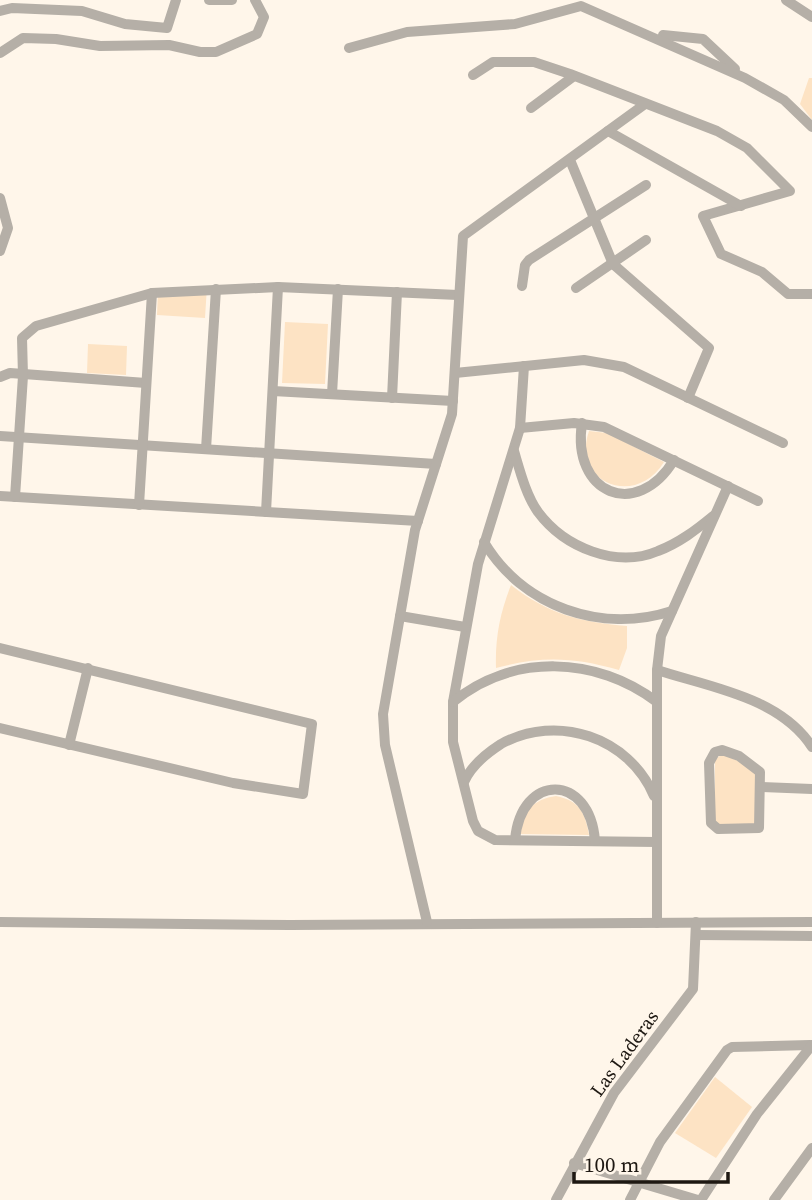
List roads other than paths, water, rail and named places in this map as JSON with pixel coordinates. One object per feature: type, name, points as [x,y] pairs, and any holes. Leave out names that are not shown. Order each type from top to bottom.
[{"type":"street","points":[[0,11],[12,8],[82,11],[125,24],[167,28],[176,0]]},
{"type":"street","points":[[209,0],[232,0]]},
{"type":"street","points":[[0,53],[23,38],[56,39],[100,46],[169,45],[201,52],[216,52],[257,34],[264,17],[255,0]]},
{"type":"street","points":[[786,0],[812,17]]},
{"type":"street","points":[[349,48],[407,32],[515,24],[571,6],[589,8],[745,78],[784,100],[812,127]]},
{"type":"street","points":[[646,32],[704,39],[745,78]]},
{"type":"street","points":[[473,75],[493,62],[534,62],[717,131],[747,148],[790,191],[703,216],[722,254],[762,272],[788,294],[812,295]]},
{"type":"street","points":[[531,108],[573,76]]},
{"type":"street","points":[[427,922],[385,744],[383,714],[418,521],[453,401],[458,295],[466,233],[645,103]]},
{"type":"street","points":[[608,131],[741,206]]},
{"type":"street","points":[[570,160],[612,264],[709,348],[688,398]]},
{"type":"street","points":[[522,286],[525,265],[529,260],[646,184]]},
{"type":"street","points":[[0,198],[8,228],[0,251]]},
{"type":"street","points":[[576,288],[646,240]]},
{"type":"street","points":[[15,497],[23,376],[22,338],[36,326],[152,293],[278,287],[458,295]]},
{"type":"street","points":[[266,512],[278,287]]},
{"type":"street","points":[[206,449],[216,289]]},
{"type":"street","points":[[332,394],[338,289]]},
{"type":"street","points":[[392,398],[397,292]]},
{"type":"street","points":[[139,505],[152,293]]},
{"type":"street","points":[[455,373],[599,360],[624,367],[783,443]]},
{"type":"street","points":[[524,366],[520,428],[484,542],[453,702],[453,742],[464,782],[478,831],[495,840],[657,842]]},
{"type":"street","points":[[0,377],[10,373],[146,383]]},
{"type":"street","points":[[273,391],[453,401]]},
{"type":"street","points":[[520,428],[582,423],[614,430],[758,501]]},
{"type":"street","points":[[582,423],[580,451],[583,466],[602,488],[624,493],[645,489],[667,471],[674,460]]},
{"type":"street","points":[[0,436],[436,464]]},
{"type":"street","points":[[514,451],[537,511],[560,536],[590,552],[623,558],[656,553],[687,537],[715,514]]},
{"type":"street","points":[[657,923],[657,670],[661,636],[728,486]]},
{"type":"street","points":[[0,496],[418,521]]},
{"type":"street","points":[[484,542],[512,578],[561,608],[587,617],[617,621],[645,620],[672,611]]},
{"type":"street","points":[[400,616],[466,627]]},
{"type":"street","points":[[0,648],[312,724],[303,794],[233,783],[0,729]]},
{"type":"street","points":[[453,702],[469,688],[495,677],[523,668],[552,666],[580,667],[608,675],[634,685],[657,702]]},
{"type":"street","points":[[69,745],[88,668]]},
{"type":"street","points":[[657,670],[766,706],[810,738]]},
{"type":"street","points":[[464,782],[489,752],[517,735],[550,729],[584,733],[615,748],[640,770],[656,802]]},
{"type":"street","points":[[722,750],[752,763],[760,772],[760,788],[759,828],[713,828],[709,763],[715,752],[722,750]]},
{"type":"street","points":[[760,788],[812,789]]},
{"type":"street","points":[[514,841],[516,820],[522,808],[531,798],[557,790],[570,793],[589,811],[595,841]]},
{"type":"street","points":[[0,922],[290,925],[427,922],[812,922]]},
{"type":"street","name":"Las Laderas","points":[[556,1200],[614,1093],[693,989],[696,922]]},
{"type":"street","points":[[696,935],[812,936]]},
{"type":"street","points":[[574,1163],[700,1200],[722,1163],[811,1045]]},
{"type":"street","points":[[630,1200],[671,1126],[727,1050],[732,1047],[811,1045]]},
{"type":"street","points":[[774,1200],[812,1148]]}]
